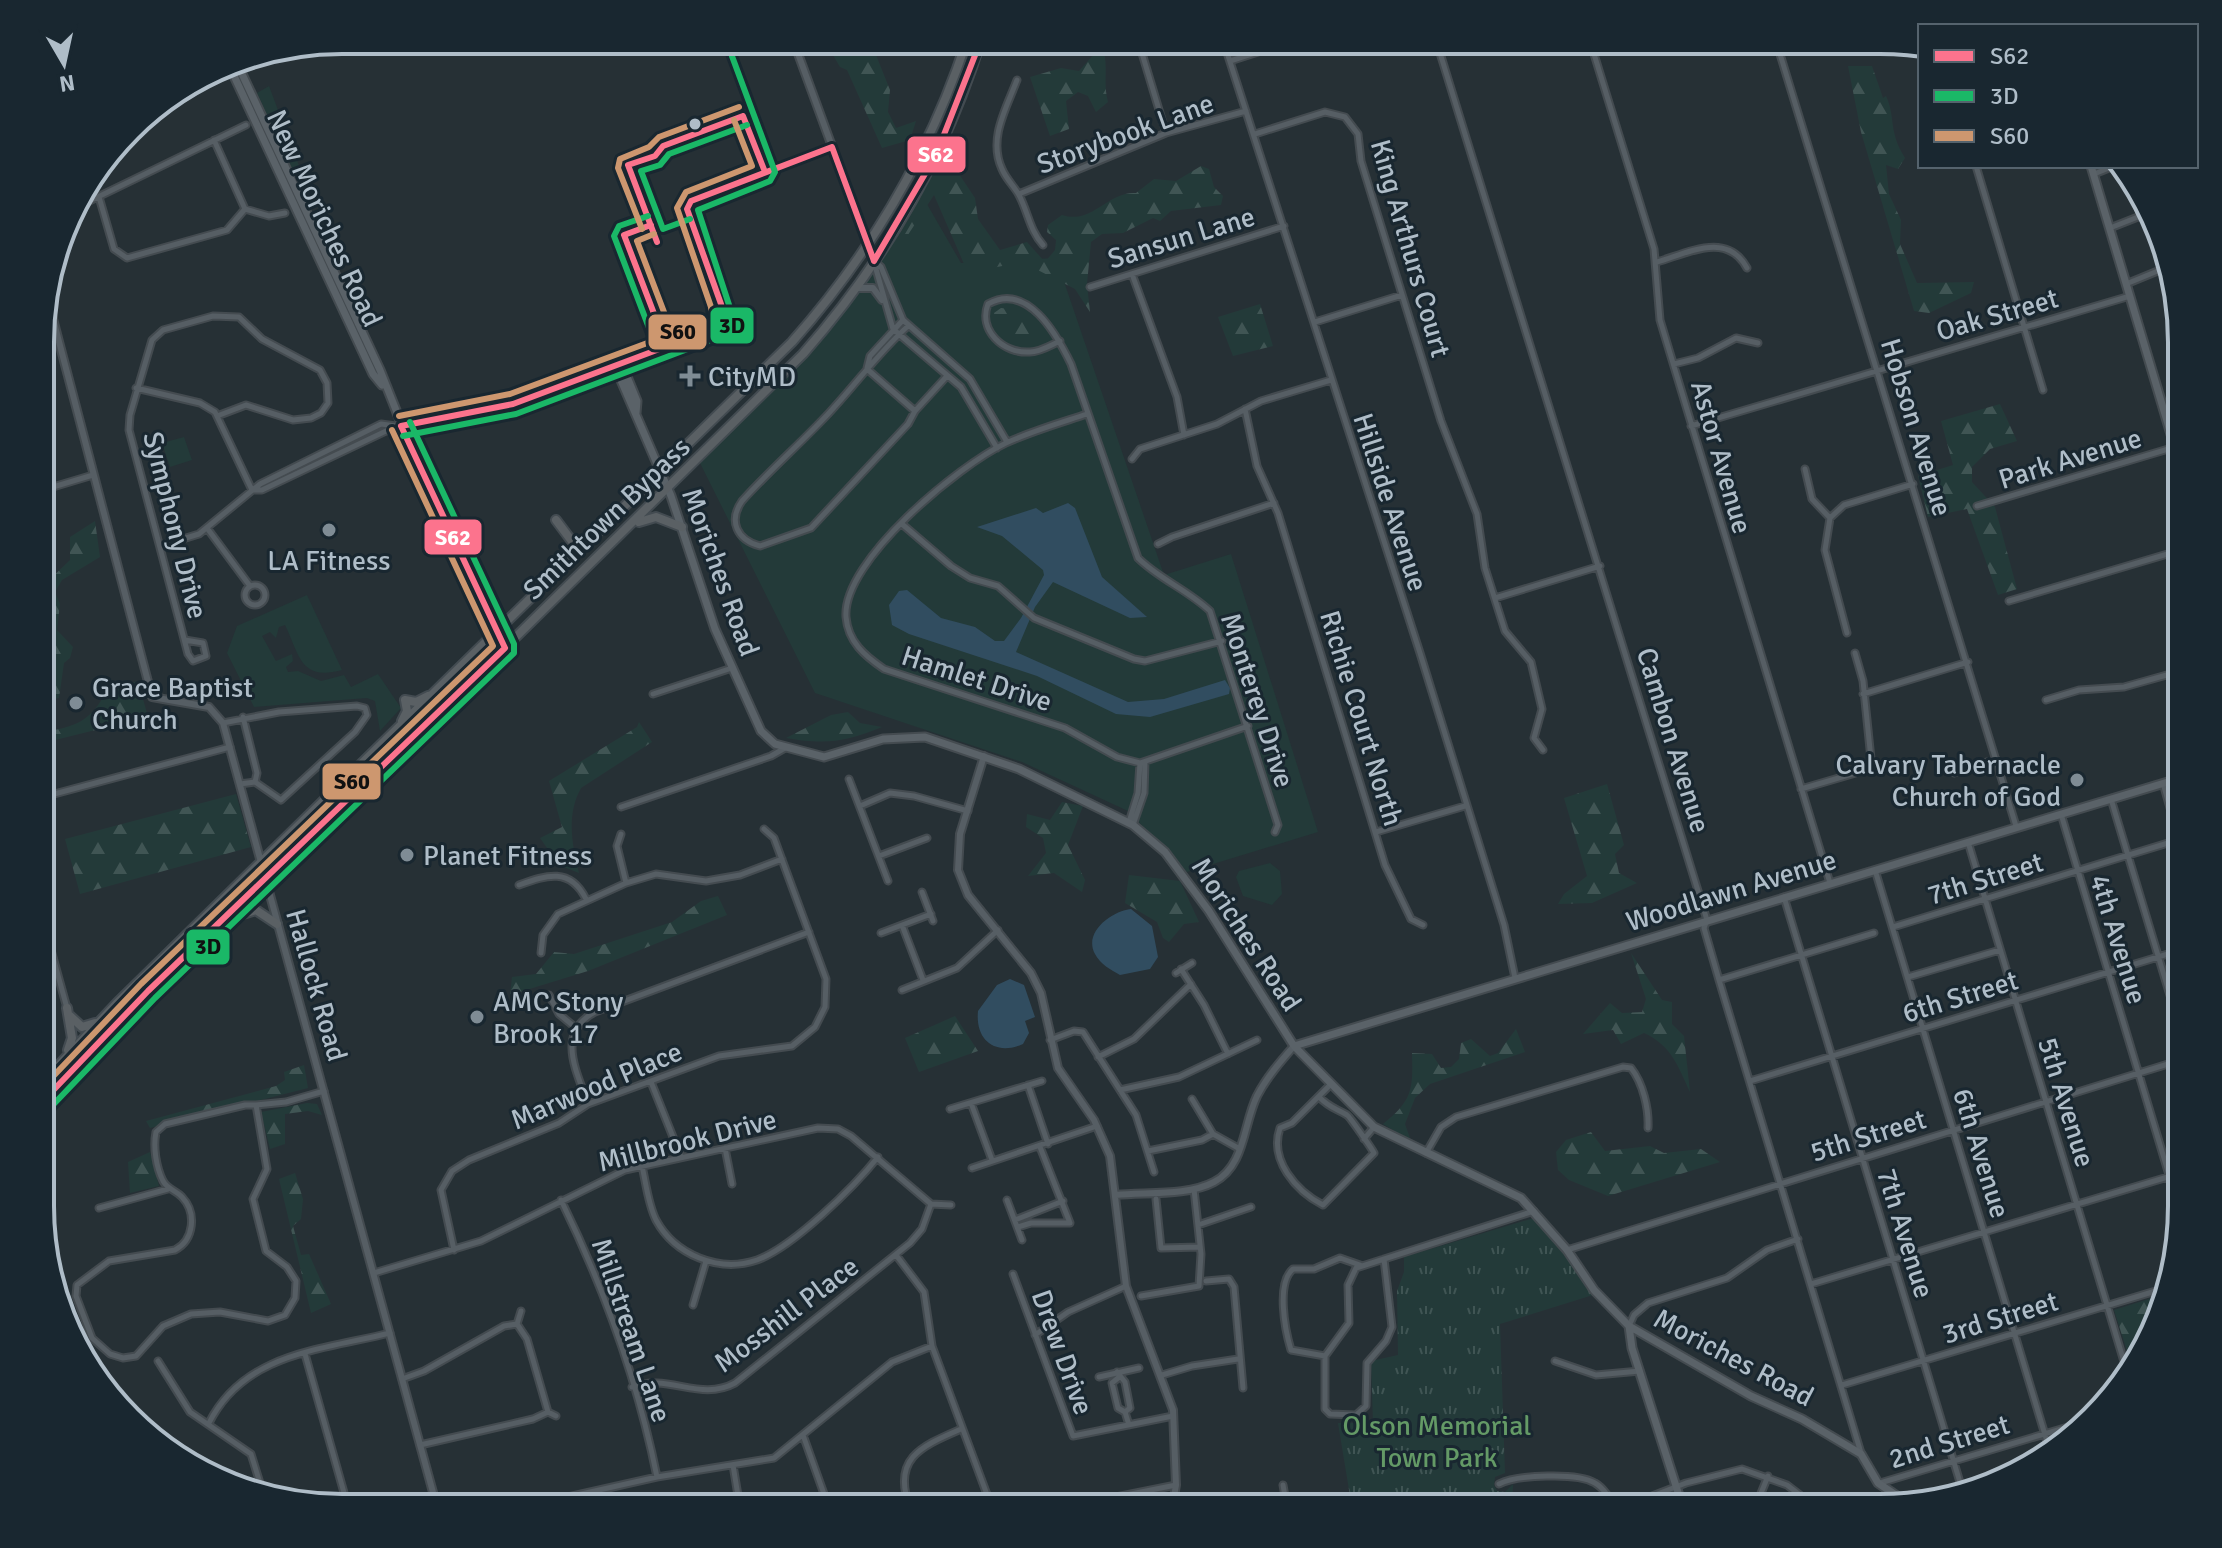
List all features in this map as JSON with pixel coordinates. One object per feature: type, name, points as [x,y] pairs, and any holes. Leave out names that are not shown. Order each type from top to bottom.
[{"type":"highway","name":"Smithtown Bypass","points":[[54,1070],[99,1022],[792,342],[868,245],[926,142],[961,54]]},
{"type":"highway","name":"Smithtown Bypass","points":[[54,1089],[148,991],[266,881],[797,361],[856,288],[932,163],[975,54]]},
{"type":"highway","points":[[622,533],[651,517],[682,527]]},
{"type":"highway","points":[[566,565],[575,546],[556,520],[578,539],[597,535]]},
{"type":"highway","points":[[390,737],[406,715],[405,700],[420,701],[442,687]]},
{"type":"highway","points":[[221,924],[254,909],[277,924]]},
{"type":"highway","points":[[67,1008],[79,1026],[99,1022]]},
{"type":"highway","points":[[64,1059],[72,1040],[67,1008]]},
{"type":"main road","name":"New Moriches Road","points":[[241,72],[505,648]]},
{"type":"main road","name":"New Moriches Road","points":[[234,75],[373,374],[386,390]]},
{"type":"main road","points":[[2092,170],[2168,424]]},
{"type":"main road","name":"Moriches Road","points":[[617,363],[668,489],[715,629],[761,731],[785,748],[824,757],[883,739],[913,736],[984,756],[1055,785],[1131,824],[1165,852],[1211,913],[1294,1046],[1374,1127],[1512,1192],[1534,1211],[1567,1250],[1594,1290],[1629,1326],[1861,1454],[1878,1483],[1893,1493]]},
{"type":"main road","name":"Woodlawn Avenue","points":[[1294,1046],[2168,782]]},
{"type":"main road","points":[[1629,1326],[1679,1494]]},
{"type":"street","points":[[798,54],[874,261],[882,300],[895,332],[947,376],[975,407],[997,448]]},
{"type":"street","points":[[1142,54],[1166,133]]},
{"type":"street","name":"Hillside Avenue","points":[[1228,54],[1420,653],[1504,925],[1515,978]]},
{"type":"street","points":[[1230,61],[1252,54]]},
{"type":"street","name":"Cambon Avenue","points":[[1440,54],[1707,920],[1704,928],[1861,1454]]},
{"type":"street","name":"Astor Avenue","points":[[1594,54],[1657,262],[1657,309],[1830,883]]},
{"type":"street","name":"Hobson Avenue","points":[[1780,54],[2016,826]]},
{"type":"street","points":[[1017,80],[995,141],[1002,171],[1019,194],[1035,236],[1043,245]]},
{"type":"street","name":"Storybook Lane","points":[[1019,194],[1166,133],[1247,111]]},
{"type":"street","name":"King Arthurs Court","points":[[1255,134],[1325,112],[1345,117],[1353,124],[1432,392],[1477,514],[1485,568],[1505,631],[1531,662],[1542,709],[1534,738],[1543,750]]},
{"type":"street","points":[[92,200],[246,125]]},
{"type":"street","points":[[214,140],[245,209],[263,216],[285,213]]},
{"type":"street","points":[[160,546],[207,528],[252,490],[262,490],[401,426],[513,404],[718,327],[724,320],[687,209],[691,201],[832,147]]},
{"type":"street","points":[[1977,168],[2043,390]]},
{"type":"street","points":[[99,197],[114,249],[127,258],[227,230],[245,209]]},
{"type":"street","points":[[2110,228],[2139,217]]},
{"type":"street","name":"Sansun Lane","points":[[1090,287],[1284,226]]},
{"type":"street","points":[[1657,262],[1717,246],[1735,252],[1747,268]]},
{"type":"street","points":[[874,261],[881,267],[903,320],[970,379],[1007,442]]},
{"type":"street","points":[[2126,284],[2159,271]]},
{"type":"street","points":[[1132,274],[1177,397],[1184,435]]},
{"type":"street","points":[[856,288],[873,288],[882,300]]},
{"type":"street","points":[[1315,322],[1402,295]]},
{"type":"street","name":"Oak Street","points":[[1691,426],[2130,296]]},
{"type":"street","name":"Monterey Drive","points":[[1060,341],[1034,353],[1016,352],[1000,343],[986,327],[983,316],[988,304],[1001,297],[1015,298],[1042,319],[1060,341],[1138,558],[1210,611],[1278,825],[1275,832]]},
{"type":"street","name":"Symphony Drive","points":[[185,640],[203,643],[206,656],[193,661],[185,640],[129,430],[136,388],[152,340],[163,330],[229,315],[239,317],[262,339],[320,370],[327,383],[328,403],[321,413],[311,418],[293,420],[246,405],[217,416]]},
{"type":"street","points":[[903,320],[867,369],[735,511],[734,522],[743,537],[760,546],[811,528],[908,424],[915,411],[947,376]]},
{"type":"street","points":[[55,326],[152,697],[209,707],[223,723],[243,717],[357,706],[365,708],[367,715],[355,732],[281,800],[255,782],[240,784]]},
{"type":"street","points":[[895,332],[908,326]]},
{"type":"street","points":[[1674,364],[1698,358],[1736,338],[1758,343]]},
{"type":"street","points":[[867,369],[915,411]]},
{"type":"street","points":[[1132,459],[1140,449],[1217,424],[1261,401],[1331,380]]},
{"type":"street","points":[[136,388],[200,403],[217,416],[252,490]]},
{"type":"street","points":[[975,407],[985,401]]},
{"type":"street","points":[[1158,544],[1274,503],[1257,466],[1245,409]]},
{"type":"street","name":"Hamlet Drive","points":[[1087,414],[1007,442],[928,495],[861,570],[849,593],[848,627],[865,656],[884,669],[1065,728],[1117,757],[1142,762]]},
{"type":"street","name":"Park Avenue","points":[[1977,506],[2168,449]]},
{"type":"street","points":[[1805,469],[1812,499],[1830,518]]},
{"type":"street","points":[[54,487],[93,475]]},
{"type":"street","points":[[1847,633],[1824,541],[1830,518],[1844,505],[1913,484]]},
{"type":"street","name":"Richie Court North","points":[[1274,503],[1385,865],[1411,919],[1423,925]]},
{"type":"street","points":[[902,524],[951,566],[970,578],[998,586],[1034,618],[1145,661],[1222,641]]},
{"type":"street","points":[[207,528],[250,586]]},
{"type":"street","points":[[2009,601],[2168,554]]},
{"type":"street","points":[[1495,598],[1600,566]]},
{"type":"street","points":[[1801,789],[1867,767],[1872,750],[1855,653]]},
{"type":"street","points":[[1863,694],[1968,662]]},
{"type":"street","points":[[653,694],[733,668]]},
{"type":"street","points":[[2046,700],[2079,690],[2124,687],[2168,675]]},
{"type":"street","points":[[243,717],[257,773],[255,782]]},
{"type":"street","name":"Hallock Road","points":[[223,723],[433,1494]]},
{"type":"street","points":[[1131,824],[1144,793],[1142,762],[1248,726]]},
{"type":"street","points":[[54,794],[230,747]]},
{"type":"street","points":[[621,807],[771,756],[785,748]]},
{"type":"street","points":[[984,756],[958,846],[961,880],[973,901],[999,930],[1036,983],[1058,1068],[1097,1126],[1110,1156],[1126,1286],[1162,1375],[1173,1416],[1174,1494]]},
{"type":"street","points":[[1954,773],[1996,759]]},
{"type":"street","points":[[849,779],[888,881]]},
{"type":"street","points":[[2163,783],[2168,799]]},
{"type":"street","points":[[860,806],[890,793],[968,811]]},
{"type":"street","points":[[2111,798],[2168,989]]},
{"type":"street","points":[[1376,832],[1465,806]]},
{"type":"street","name":"4th Avenue","points":[[2060,813],[2168,1169]]},
{"type":"street","name":"Marwood Place","points":[[454,1250],[441,1198],[443,1183],[452,1171],[469,1160],[559,1123],[588,1104],[719,1056],[786,1048],[809,1033],[823,1013],[827,994],[822,964],[774,838],[764,829]]},
{"type":"street","points":[[621,834],[617,846],[626,883]]},
{"type":"street","points":[[879,856],[927,838]]},
{"type":"street","name":"5th Avenue","points":[[1968,842],[2123,1359]]},
{"type":"street","name":"7th Street","points":[[1893,927],[2168,845]]},
{"type":"street","points":[[541,953],[543,935],[553,918],[586,899],[626,883],[656,874],[706,881],[740,875],[782,859]]},
{"type":"street","name":"6th Avenue","points":[[1875,869],[2047,1440]]},
{"type":"street","points":[[519,885],[546,875],[566,876],[580,886],[586,899]]},
{"type":"street","points":[[881,933],[932,918],[922,892]]},
{"type":"street","name":"7th Avenue","points":[[1784,897],[1960,1483]]},
{"type":"street","points":[[902,925],[923,980]]},
{"type":"street","points":[[902,990],[957,968],[999,930]]},
{"type":"street","points":[[588,1104],[571,1051],[576,1028],[595,1012],[809,932]]},
{"type":"street","points":[[1719,980],[1874,933]]},
{"type":"street","points":[[1908,977],[2000,950]]},
{"type":"street","name":"6th Street","points":[[1750,1081],[2168,953]]},
{"type":"street","points":[[54,961],[67,1008]]},
{"type":"street","points":[[1192,963],[1178,971],[1191,984],[1228,1054]]},
{"type":"street","points":[[1098,1057],[1134,1039],[1191,984]]},
{"type":"street","points":[[549,995],[559,1014],[576,1028]]},
{"type":"street","points":[[1050,1040],[1074,1031],[1083,1032],[1136,1115],[1154,1172]]},
{"type":"street","points":[[1120,1090],[1179,1077],[1257,1040]]},
{"type":"street","points":[[1116,1195],[1194,1188],[1215,1182],[1229,1171],[1238,1159],[1238,1148],[1260,1091],[1294,1046]]},
{"type":"street","name":"5th Street","points":[[1567,1250],[2168,1064]]},
{"type":"street","points":[[1426,1154],[1441,1127],[1456,1117],[1623,1067],[1631,1068],[1636,1075],[1649,1114],[1648,1128]]},
{"type":"street","points":[[950,1109],[1042,1081]]},
{"type":"street","points":[[651,1082],[681,1157]]},
{"type":"street","points":[[1028,1085],[1048,1144]]},
{"type":"street","points":[[1319,1097],[1335,1113],[1345,1114],[1373,1149],[1372,1159],[1328,1203],[1320,1205],[1282,1168],[1277,1134],[1330,1085]]},
{"type":"street","points":[[168,1189],[155,1150],[156,1132],[160,1127],[198,1115],[286,1102],[324,1091]]},
{"type":"street","points":[[1192,1099],[1213,1134],[1238,1148]]},
{"type":"street","points":[[971,1103],[992,1160]]},
{"type":"street","points":[[99,1208],[168,1189],[182,1196],[192,1227],[185,1245],[159,1255],[109,1261],[77,1285],[76,1296],[92,1338],[110,1354],[123,1358],[136,1356],[163,1326],[191,1314],[220,1312],[268,1321],[285,1315],[293,1306],[296,1281],[287,1267],[266,1251],[253,1199],[268,1163],[256,1105]]},
{"type":"street","points":[[972,1168],[1097,1126]]},
{"type":"street","name":"Millbrook Drive","points":[[374,1273],[481,1241],[607,1177],[681,1157],[829,1127],[851,1136],[931,1204]]},
{"type":"street","points":[[1364,1139],[1374,1127]]},
{"type":"street","points":[[1148,1151],[1202,1140],[1213,1134]]},
{"type":"street","points":[[1018,1227],[1031,1223],[1070,1223],[1040,1147]]},
{"type":"street","points":[[725,1148],[732,1184]]},
{"type":"street","points":[[642,1166],[654,1214],[662,1228],[688,1253],[706,1261],[739,1264],[773,1252],[855,1186],[878,1157]]},
{"type":"street","points":[[1811,1284],[2168,1177]]},
{"type":"street","points":[[1141,1296],[1199,1286],[1200,1247],[1194,1188]]},
{"type":"street","points":[[1156,1199],[1161,1248],[1200,1247]]},
{"type":"street","name":"Millstream Lane","points":[[561,1200],[587,1250],[632,1387],[657,1477]]},
{"type":"street","points":[[1007,1200],[1022,1240]]},
{"type":"street","points":[[1015,1220],[1063,1201]]},
{"type":"street","points":[[931,1204],[951,1205]]},
{"type":"street","name":"Mosshill Place","points":[[632,1387],[658,1382],[712,1391],[735,1383],[896,1255],[922,1229],[931,1204]]},
{"type":"street","points":[[1198,1225],[1251,1207]]},
{"type":"street","points":[[1325,1356],[1291,1350],[1284,1296],[1287,1276],[1293,1269],[1314,1269],[1340,1258],[1360,1265],[1524,1217],[1534,1211]]},
{"type":"street","points":[[1629,1326],[1634,1315],[1648,1303],[1727,1278],[1767,1250],[1798,1239]]},
{"type":"street","points":[[896,1255],[924,1292],[932,1346],[987,1494]]},
{"type":"street","points":[[1360,1265],[1349,1279],[1349,1323],[1325,1356],[1325,1409],[1337,1415],[1360,1414],[1366,1406],[1367,1363],[1386,1341],[1392,1327],[1384,1259]]},
{"type":"street","points":[[693,1305],[706,1261]]},
{"type":"street","name":"Drew Drive","points":[[1013,1274],[1073,1436],[1173,1416]]},
{"type":"street","points":[[1206,1281],[1229,1279],[1234,1287],[1240,1325],[1238,1359],[1243,1388]]},
{"type":"street","points":[[1035,1335],[1068,1312],[1126,1286]]},
{"type":"street","name":"3rd Street","points":[[1842,1385],[2155,1291]]},
{"type":"street","points":[[517,1324],[521,1311]]},
{"type":"street","points":[[402,1379],[424,1371],[504,1326],[517,1324]]},
{"type":"street","points":[[517,1324],[527,1339],[548,1412],[556,1416]]},
{"type":"street","points":[[209,1423],[224,1397],[247,1375],[271,1363],[390,1333]]},
{"type":"street","points":[[581,1494],[657,1477],[774,1458],[892,1362],[932,1346]]},
{"type":"street","points":[[305,1354],[344,1494]]},
{"type":"street","points":[[1162,1375],[1192,1366],[1238,1359]]},
{"type":"street","points":[[158,1361],[187,1408],[251,1454],[260,1482]]},
{"type":"street","points":[[1555,1361],[1596,1375],[1640,1371]]},
{"type":"street","points":[[1099,1377],[1139,1368]]},
{"type":"street","points":[[1118,1375],[1112,1383],[1118,1408],[1125,1412],[1129,1425]]},
{"type":"street","points":[[1118,1375],[1125,1382],[1130,1408],[1125,1412]]},
{"type":"street","points":[[420,1445],[533,1419],[548,1412]]},
{"type":"street","points":[[907,1494],[904,1481],[909,1461],[931,1441],[961,1429]]},
{"type":"street","name":"2nd Street","points":[[1878,1483],[2062,1429]]},
{"type":"street","points":[[803,1435],[824,1494]]},
{"type":"street","points":[[733,1465],[738,1494]]},
{"type":"street","points":[[1662,1494],[1726,1471],[1742,1469],[1768,1476],[1800,1494]]},
{"type":"street","points":[[1761,1494],[1768,1476]]},
{"type":"street","points":[[1499,1484],[1511,1478],[1577,1477],[1600,1485],[1606,1494]]},
{"type":"street","points":[[1131,1494],[1176,1485]]},
{"type":"street","points":[[1283,1485],[1285,1494]]},
{"type":"green space","points":[[876,54],[890,90],[888,112],[896,128],[916,121],[910,140],[882,148],[847,70],[840,67],[833,55]]},
{"type":"green space","points":[[1094,54],[1104,54],[1108,102],[1096,112],[1088,96],[1078,92],[1066,101],[1069,129],[1050,136],[1030,77],[1061,68],[1079,71]]},
{"type":"green space","points":[[1848,66],[1872,66],[1883,98],[1886,96],[1889,104],[1896,140],[1905,158],[1898,169],[1886,165],[1889,194],[1901,220],[1900,244],[1917,283],[1974,282],[1971,293],[1929,313],[1914,311],[1861,132]]},
{"type":"green space","points":[[269,86],[304,179],[309,180],[298,182],[257,93]]},
{"type":"green space","points":[[948,141],[955,168],[975,198],[978,219],[1000,250],[1027,242],[1045,262],[1055,250],[1056,240],[1047,232],[1048,225],[1062,215],[1082,216],[1117,197],[1136,193],[1154,179],[1176,181],[1201,166],[1209,169],[1214,187],[1223,196],[1221,205],[1171,211],[1160,221],[1153,218],[1123,233],[1102,234],[1091,242],[1087,284],[1090,312],[1075,289],[1022,262],[968,273],[934,195],[900,247],[896,240]]},
{"type":"green space","points":[[920,192],[961,263],[1056,258],[1164,575],[1231,554],[1318,832],[1187,872],[1128,811],[1022,762],[815,693],[699,461],[836,317]]},
{"type":"green space","points":[[1260,304],[1273,346],[1233,356],[1218,317]]},
{"type":"green space","points":[[1001,308],[1013,310],[1028,320],[1041,333],[1038,343],[1016,348],[998,326],[994,313]]},
{"type":"green space","points":[[2000,404],[2017,441],[1990,449],[1972,467],[1972,482],[1995,507],[2017,589],[1998,595],[1967,509],[1928,517],[1918,476],[1953,465],[1941,421]]},
{"type":"green space","points":[[184,437],[192,460],[170,467],[162,443]]},
{"type":"green space","points":[[95,521],[100,557],[62,580],[55,592],[60,604],[57,630],[73,647],[70,658],[64,663],[59,698],[54,699],[54,575],[70,560],[70,537]]},
{"type":"green space","points":[[307,595],[342,670],[317,672],[309,669],[299,656],[285,625],[279,627],[276,638],[270,632],[262,636],[276,661],[292,654],[293,661],[286,667],[288,672],[298,671],[321,681],[344,675],[351,687],[378,674],[401,708],[380,731],[375,701],[367,698],[254,707],[227,653],[237,626]]},
{"type":"green space","points":[[138,681],[148,717],[54,740],[54,730],[73,725],[88,716],[106,691]]},
{"type":"green space","points":[[848,712],[860,723],[882,727],[835,741],[786,738],[831,715]]},
{"type":"green space","points":[[639,722],[652,742],[581,788],[576,798],[572,830],[579,873],[559,865],[540,838],[562,827],[549,781],[637,727]]},
{"type":"green space","points":[[1607,784],[1624,845],[1615,854],[1619,873],[1637,883],[1592,903],[1558,904],[1564,894],[1587,876],[1564,798]]},
{"type":"green space","points":[[236,794],[251,847],[80,894],[65,839]]},
{"type":"green space","points":[[1062,802],[1083,806],[1068,845],[1085,880],[1082,892],[1054,873],[1028,876],[1046,853],[1043,838],[1026,827],[1027,814],[1050,820]]},
{"type":"green space","points":[[1270,863],[1280,871],[1282,894],[1272,905],[1243,896],[1236,877],[1239,871]]},
{"type":"green space","points":[[1129,875],[1180,881],[1199,922],[1184,924],[1169,942],[1163,938],[1157,922],[1125,903]]},
{"type":"green space","points":[[718,896],[727,915],[588,971],[510,995],[512,977],[536,974],[554,952],[574,954],[672,922],[701,901]]},
{"type":"green space","points":[[1631,953],[1662,1000],[1672,1002],[1672,1024],[1684,1036],[1690,1092],[1673,1057],[1644,1033],[1621,1044],[1613,1030],[1583,1034],[1610,1003],[1622,1013],[1642,1012],[1646,999]]},
{"type":"green space","points":[[955,1016],[978,1051],[919,1072],[905,1038]]},
{"type":"green space","points":[[1516,1029],[1525,1052],[1430,1084],[1415,1098],[1405,1124],[1411,1141],[1383,1124],[1400,1108],[1409,1093],[1412,1053],[1432,1054],[1441,1068],[1451,1067],[1459,1059],[1461,1043],[1471,1039],[1490,1056],[1498,1053]]},
{"type":"green space","points":[[304,1065],[308,1088],[150,1128],[146,1121],[276,1086],[285,1080],[284,1072]]},
{"type":"green space","points":[[307,1103],[317,1104],[322,1115],[308,1111],[285,1114],[285,1144],[270,1149],[261,1112]]},
{"type":"green space","points":[[1591,1132],[1605,1151],[1650,1146],[1664,1153],[1701,1149],[1720,1162],[1608,1196],[1569,1180],[1558,1170],[1556,1152],[1566,1140]]},
{"type":"green space","points":[[150,1152],[159,1186],[130,1193],[128,1162]]},
{"type":"green space","points":[[295,1173],[303,1199],[301,1219],[293,1226],[301,1255],[309,1254],[331,1304],[311,1313],[279,1179]]},
{"type":"green space","name":"Olson Memorial Town Park","points":[[1537,1217],[1593,1295],[1500,1324],[1505,1473],[1495,1477],[1494,1485],[1497,1491],[1505,1492],[1513,1484],[1513,1494],[1350,1494],[1338,1423],[1373,1423],[1371,1361],[1398,1355],[1397,1291],[1404,1272],[1404,1257]]},
{"type":"green space","points":[[2153,1298],[2129,1351],[2127,1351],[2114,1310]]},
{"type":"water","points":[[1068,503],[1075,508],[1102,577],[1147,617],[1130,618],[1053,582],[1035,607],[1016,652],[1128,702],[1164,699],[1225,680],[1230,688],[1229,694],[1150,717],[1116,714],[1037,676],[909,634],[892,625],[889,605],[899,591],[907,590],[941,618],[975,627],[995,641],[1004,641],[1021,618],[1044,575],[1043,570],[1002,536],[977,527],[1036,508],[1043,513]]},
{"type":"water","points":[[1131,909],[1152,926],[1158,957],[1150,969],[1120,975],[1097,958],[1092,946],[1093,938],[1108,918]]},
{"type":"water","points":[[1010,979],[1024,985],[1035,1017],[1025,1021],[1029,1033],[1023,1044],[996,1047],[984,1038],[980,1030],[978,1011],[997,985]]},
{"type":"transit line","name":"3D","points":[[403,436],[516,414],[722,336],[733,325],[698,210],[770,181],[775,172],[731,54]]},
{"type":"transit line","name":"S62","points":[[874,261],[936,155],[976,54]]},
{"type":"transit line","name":"S60","points":[[642,229],[618,168],[620,159],[649,147],[659,137],[739,107]]},
{"type":"transit line","name":"S62","points":[[743,116],[765,172]]},
{"type":"transit line","name":"S62","points":[[657,242],[628,165],[655,156],[663,146],[743,116]]},
{"type":"transit line","name":"S60","points":[[399,416],[510,394],[712,319],[711,307],[677,208],[686,192],[752,166],[734,120]]},
{"type":"transit line","name":"3D","points":[[690,219],[663,229],[641,171],[660,165],[669,154],[747,125]]},
{"type":"transit line","name":"S62","points":[[832,147],[874,261]]},
{"type":"transit line","name":"S62","points":[[401,426],[513,404],[718,327],[724,320],[721,304],[687,209],[691,201],[832,147]]},
{"type":"transit line","name":"3D","points":[[648,216],[619,226],[614,236],[657,349]]},
{"type":"transit line","name":"S62","points":[[651,225],[624,235],[666,345]]},
{"type":"transit line","name":"S60","points":[[654,234],[637,241],[675,341]]},
{"type":"transit line","name":"3D","points":[[54,1104],[155,998],[514,653],[514,644],[410,422]]},
{"type":"transit line","name":"S62","points":[[401,426],[505,648]]},
{"type":"transit line","name":"S60","points":[[54,1075],[141,984],[493,646],[392,430]]},
{"type":"transit line","name":"S62","points":[[54,1089],[148,991],[505,648]]},
{"type":"place","name":"CityMD","points":[[690,376]]},
{"type":"place","name":"LA Fitness","points":[[329,530]]},
{"type":"place","name":"Grace Baptist Church","points":[[76,703]]},
{"type":"place","name":"Calvary Tabernacle Church of God","points":[[2077,780]]},
{"type":"place","name":"Planet Fitness","points":[[407,855]]},
{"type":"place","name":"AMC Stony Brook 17","points":[[477,1017]]}]
